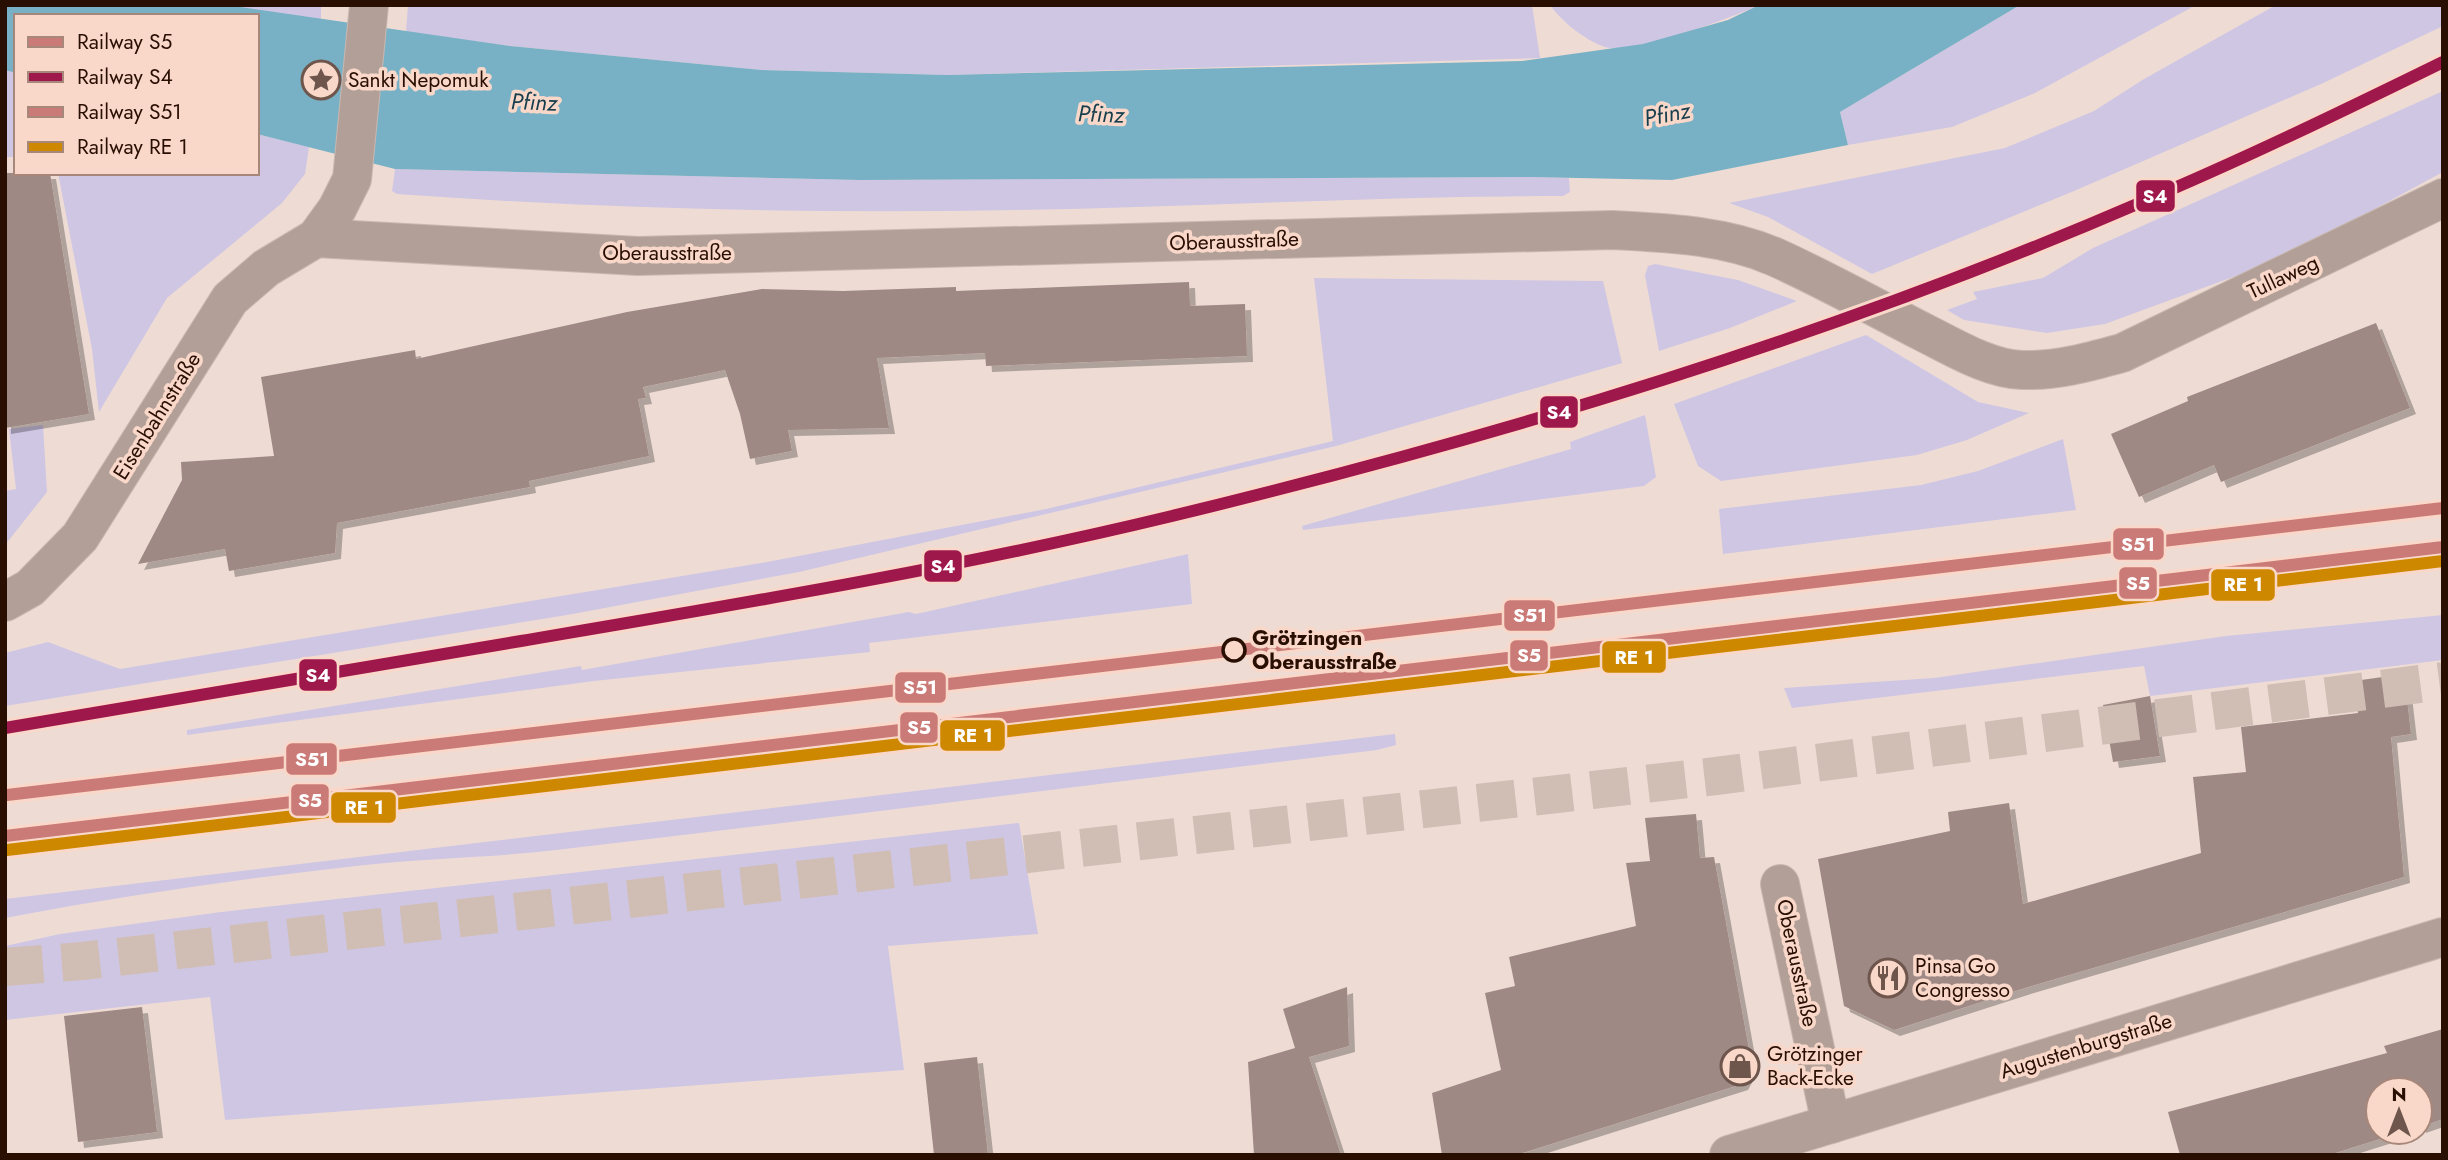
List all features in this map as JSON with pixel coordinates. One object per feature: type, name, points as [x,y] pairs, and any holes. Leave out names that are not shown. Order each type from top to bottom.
[{"type":"street","points":[[316,238],[337,209],[352,179],[369,5]]},
{"type":"street","name":"Tullaweg","points":[[2122,353],[2443,198]]},
{"type":"street","name":"Oberausstraße","points":[[316,238],[638,256],[1613,230],[1662,233],[1716,240],[1774,257],[1952,347],[1997,365],[2020,370],[2047,369],[2122,353]]},
{"type":"street","name":"Eisenbahnstraße","points":[[5,602],[30,589],[80,537],[230,299],[266,268],[316,238]]},
{"type":"street","name":"Oberausstraße","points":[[1780,884],[1831,1124]]},
{"type":"street","name":"Augustenburgstraße","points":[[1729,1155],[2443,937]]},
{"type":"shaded area","points":[[226,5],[321,5],[321,20]]},
{"type":"shaded area","points":[[408,5],[1532,5],[1540,58],[947,75],[762,70],[510,46],[406,32]]},
{"type":"shaded area","points":[[1550,5],[1759,5],[1682,34],[1617,48],[1597,44],[1574,30]]},
{"type":"shaded area","points":[[2020,5],[2196,5],[2035,93],[1952,127],[1848,145],[1840,112]]},
{"type":"shaded area","points":[[2276,5],[2443,5],[2443,26],[2321,84],[2074,191],[1872,274],[1768,217],[1729,203],[2005,148],[2094,111],[2144,79]]},
{"type":"shaded area","points":[[5,70],[14,72],[14,157],[5,157]]},
{"type":"shaded area","points":[[2443,91],[2443,172],[2282,259],[2105,324],[2047,333],[1964,320],[1947,310],[1977,299],[1973,292],[2043,278],[2093,248]]},
{"type":"shaded area","points":[[259,134],[309,147],[305,174],[282,203],[167,298],[99,412],[92,349],[58,175],[259,175]]},
{"type":"shaded area","points":[[395,169],[859,180],[1530,177],[1569,178],[1570,192],[1563,196],[1086,209],[785,211],[630,207],[397,194],[392,191]]},
{"type":"shaded area","points":[[1655,264],[1738,280],[1797,301],[1730,328],[1659,351],[1645,275],[1648,266]]},
{"type":"shaded area","points":[[1314,278],[1603,281],[1622,363],[1336,446],[799,572],[567,615],[5,706],[5,653],[48,642],[120,669],[767,562],[1046,509],[1333,441]]},
{"type":"shaded area","points":[[1866,335],[1978,402],[2029,413],[1967,440],[1917,455],[1721,481],[1698,466],[1674,404]]},
{"type":"shaded area","points":[[1645,415],[1656,477],[1644,486],[1303,530],[1302,526],[1571,449],[1570,442]]},
{"type":"shaded area","points":[[43,425],[47,492],[5,545],[5,491],[16,489],[9,429]]},
{"type":"shaded area","points":[[2063,439],[2076,510],[1723,554],[1719,509],[1921,485],[1978,471]]},
{"type":"shaded area","points":[[1188,554],[1192,604],[869,643],[870,652],[594,681],[187,735],[187,730],[581,666],[582,670],[909,612],[916,614]]},
{"type":"shaded area","points":[[2443,615],[2443,660],[2150,696],[2144,666],[1792,708],[1784,688],[1934,678],[2226,636]]},
{"type":"shaded area","points":[[1395,734],[1396,745],[1377,750],[556,850],[312,871],[136,895],[5,918],[5,899]]},
{"type":"shaded area","points":[[1019,823],[1038,934],[888,946],[904,1070],[225,1120],[210,997],[5,1020],[5,946],[60,934],[221,912]]},
{"type":"water","name":"Pfinz","points":[[5,5],[226,5],[510,46],[762,70],[947,75],[1522,61],[1643,44],[1728,20],[1759,5],[2020,5],[1840,112],[1848,145],[1672,180],[1530,177],[859,180],[395,169],[259,135],[259,14],[14,14],[14,72],[5,70]]},
{"type":"building","points":[[5,173],[50,175],[89,414],[5,428]]},
{"type":"building","points":[[1189,282],[1190,306],[1245,304],[1247,356],[986,366],[985,353],[877,358],[889,428],[788,430],[792,451],[750,459],[740,414],[725,370],[643,387],[646,398],[638,399],[649,456],[529,481],[530,487],[337,523],[335,553],[229,571],[225,549],[138,564],[182,480],[181,462],[274,456],[261,377],[415,350],[416,359],[627,312],[762,289],[843,291],[956,287],[956,291]]},
{"type":"building","points":[[2376,323],[2410,408],[2221,482],[2214,465],[2139,497],[2111,434],[2188,401],[2187,397]]},
{"type":"building","points":[[2404,674],[2411,734],[2391,737],[2404,877],[2028,987],[1894,1030],[1844,1006],[1818,859],[1950,831],[1948,812],[2009,803],[2023,904],[2201,853],[2193,777],[2246,772],[2241,727],[2358,713],[2354,681]]},
{"type":"building","points":[[2150,696],[2160,756],[2113,762],[2103,705]]},
{"type":"building","points":[[1696,814],[1700,858],[1714,857],[1752,1066],[1742,1084],[1516,1155],[1442,1155],[1432,1093],[1501,1070],[1485,993],[1515,986],[1509,957],[1636,926],[1626,863],[1650,861],[1645,818]]},
{"type":"building","points":[[1347,987],[1349,1046],[1309,1057],[1341,1155],[1254,1155],[1248,1062],[1295,1048],[1283,1009]]},
{"type":"building","points":[[142,1007],[157,1132],[78,1142],[64,1016]]},
{"type":"building","points":[[2443,1029],[2443,1119],[2434,1122],[2434,1076],[2364,1076],[2364,1144],[2329,1155],[2180,1155],[2168,1112],[2387,1053],[2384,1046]]},
{"type":"building","points":[[977,1057],[988,1155],[934,1155],[924,1063]]},
{"type":"tunnel","points":[[5,967],[82,961],[1716,776],[2443,681]]},
{"type":"rail line","name":"S4","points":[[5,728],[929,569],[1172,516],[1419,452],[1664,380],[1905,297],[2180,186],[2443,62]]},
{"type":"rail line","name":"S51","points":[[7,795],[2443,508]]},
{"type":"rail line","name":"S5","points":[[5,836],[2443,547]]},
{"type":"transit line","points":[[7,850],[2443,561]]},
{"type":"place","name":"Sankt Nepomuk","points":[[321,80]]},
{"type":"place","name":"Grötzingen Oberausstraße","points":[[1234,650]]},
{"type":"place","name":"Pinsa Go Congresso","points":[[1888,978]]},
{"type":"place","name":"Grötzinger Back-Ecke","points":[[1740,1066]]}]
